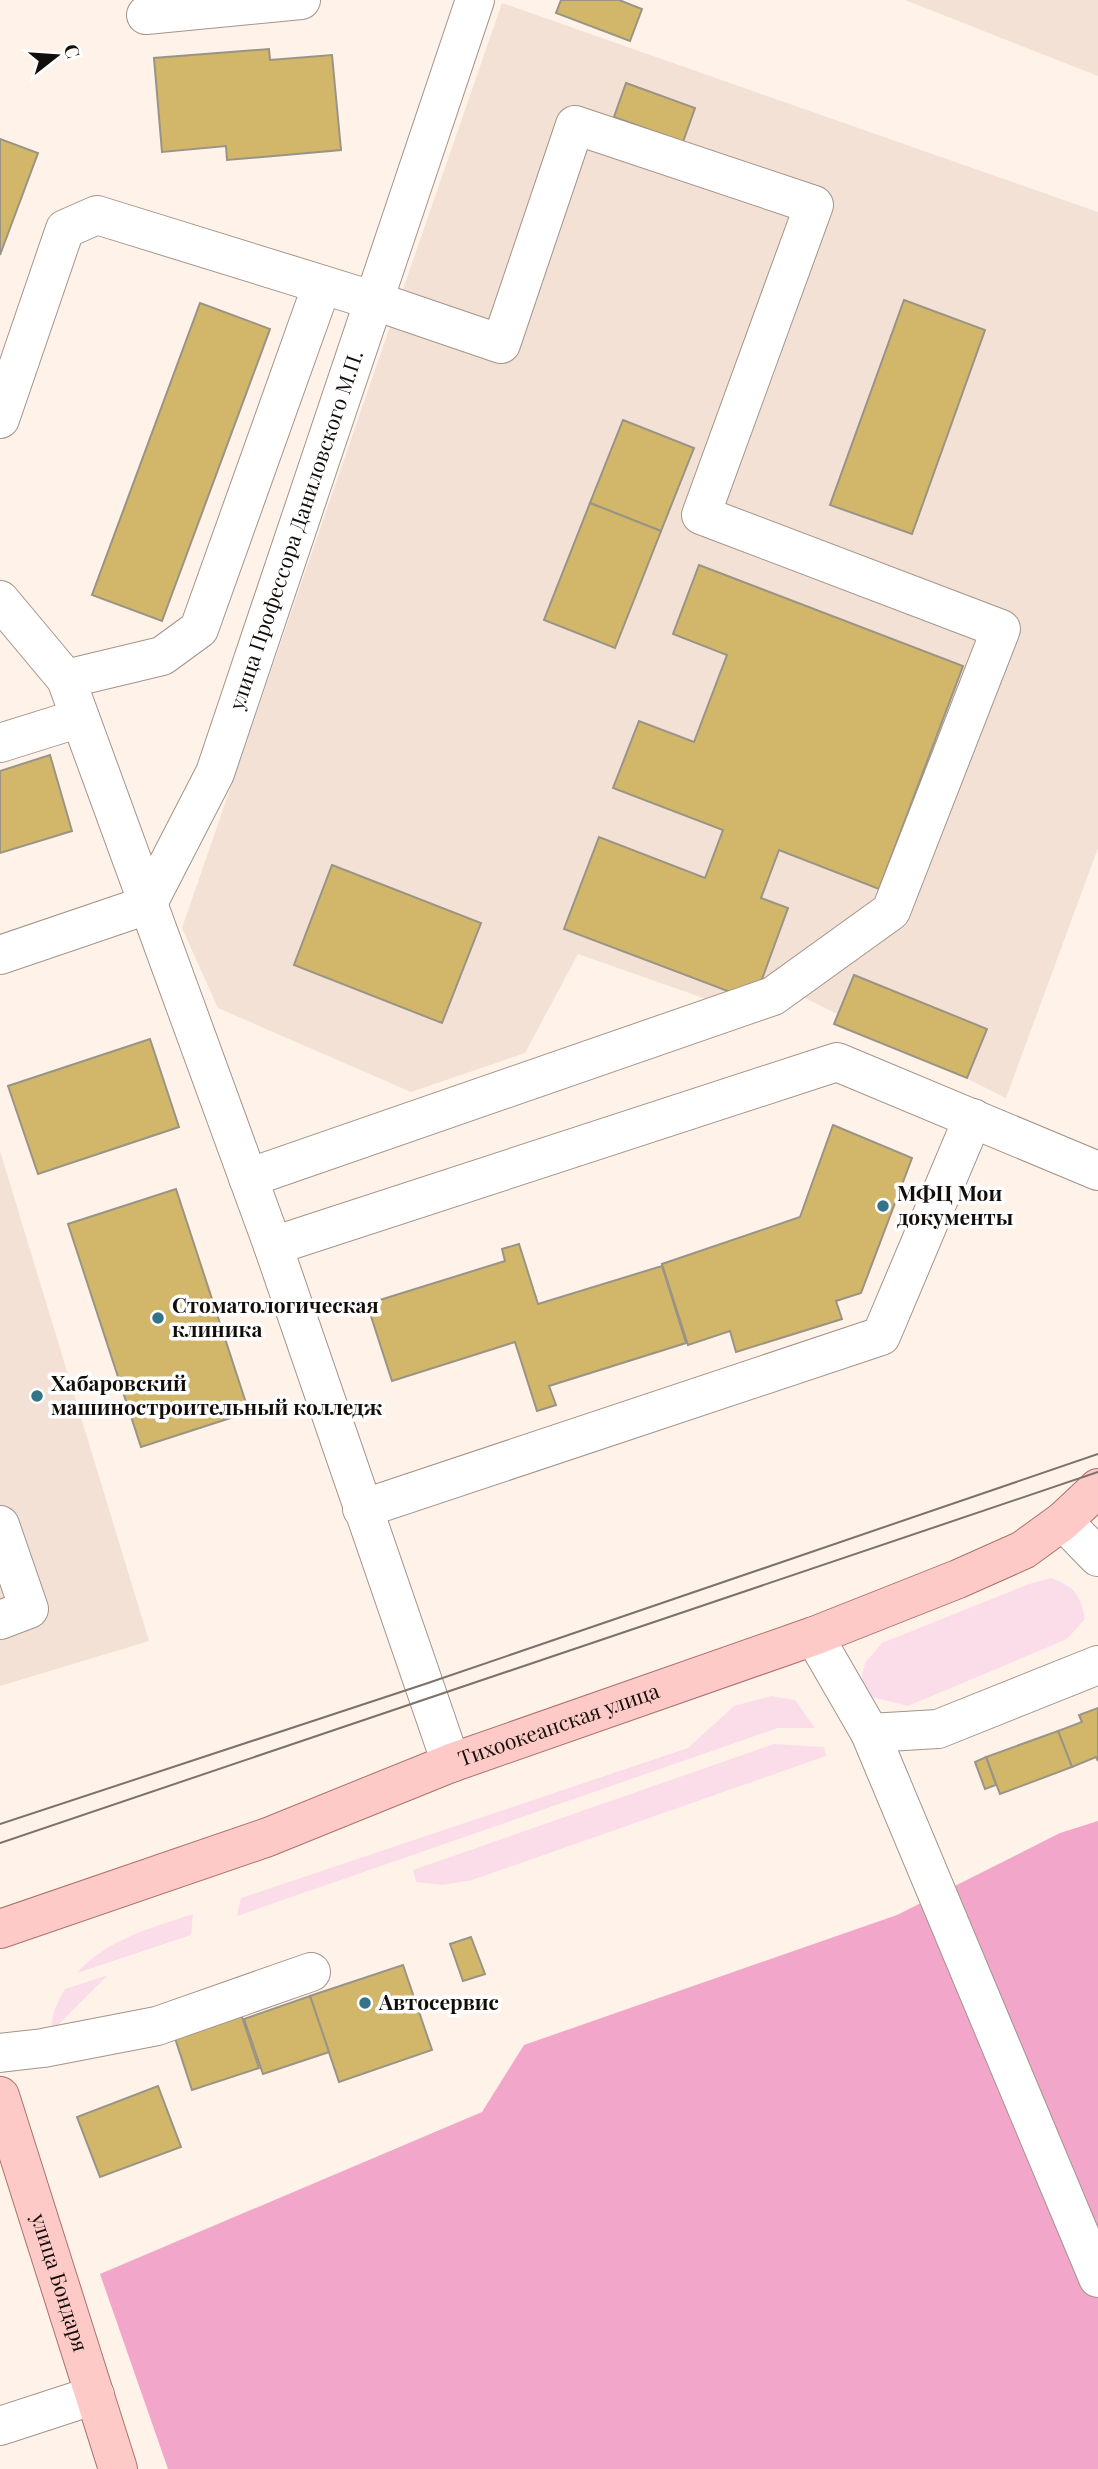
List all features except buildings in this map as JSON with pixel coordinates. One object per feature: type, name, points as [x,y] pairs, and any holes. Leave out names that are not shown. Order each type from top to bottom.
[{"type":"main road","name":"Тихоокеанская улица","points":[[0,1930],[268,1837],[451,1763],[814,1636],[958,1579],[1023,1550],[1063,1521],[1098,1488]]},
{"type":"main road","name":"улица Бондаря","points":[[0,2096],[118,2469]]},
{"type":"street","points":[[146,15],[301,0]]},
{"type":"street","name":"улица Профессора Даниловского М.П.","points":[[147,905],[215,773],[475,0]]},
{"type":"street","points":[[0,419],[65,229],[96,215],[375,301],[501,344],[575,125],[814,205],[701,516],[1001,629],[891,911],[773,996],[248,1178]]},
{"type":"street","points":[[66,679],[162,656],[199,629],[322,285]]},
{"type":"street","points":[[0,600],[66,679],[273,1246],[451,1763]]},
{"type":"street","points":[[0,743],[80,718]]},
{"type":"street","points":[[0,955],[147,905]]},
{"type":"street","points":[[273,1246],[837,1062],[1098,1171]]},
{"type":"street","points":[[362,1509],[881,1336],[973,1118]]},
{"type":"street","points":[[1063,1521],[1098,1557]]},
{"type":"street","points":[[0,1525],[29,1609],[0,1620]]},
{"type":"street","points":[[814,1636],[870,1733],[1098,2278]]},
{"type":"street","points":[[870,1733],[938,1729],[1098,1665]]},
{"type":"street","points":[[0,2053],[43,2048],[158,2026],[311,1972]]},
{"type":"street","points":[[0,2426],[95,2395]]},
{"type":"shaded area","points":[[905,0],[1098,0],[1098,76]]},
{"type":"shaded area","points":[[502,3],[1098,212],[1098,848],[1006,1098],[805,998],[752,1015],[578,954],[525,1053],[411,1092],[218,1008],[182,928]]},
{"type":"shaded area","name":"Хабаровский машиностроительный колледж","points":[[0,1151],[149,1641],[0,1686]]},
{"type":"shaded area","points":[[1051,1578],[1075,1592],[1083,1610],[1085,1619],[1067,1639],[908,1706],[872,1697],[861,1680],[865,1663],[882,1643],[1029,1584]]},
{"type":"shaded area","points":[[771,1696],[795,1700],[815,1728],[778,1728],[237,1916],[241,1898],[688,1748],[734,1706]]},
{"type":"shaded area","points":[[774,1744],[824,1747],[826,1756],[472,1880],[443,1885],[416,1882],[413,1870]]},
{"type":"shaded area","points":[[1098,1821],[1098,2469],[168,2469],[100,2274],[482,2112],[524,2045],[897,1915],[1060,1833]]},
{"type":"shaded area","points":[[193,1914],[191,1935],[77,1973],[102,1951],[116,1943]]},
{"type":"shaded area","points":[[108,1975],[52,2031],[53,2014],[65,1989]]},
{"type":"tram line","points":[[0,1824],[425,1684],[1098,1454]]},
{"type":"tram line","points":[[0,1843],[1098,1472]]},
{"type":"place","name":"МФЦ Мои документы","points":[[883,1206]]},
{"type":"place","name":"Стоматологическая клиника","points":[[158,1318]]},
{"type":"place","name":"Хабаровский машиностроительный колледж","points":[[37,1396]]},
{"type":"place","name":"Автосервис","points":[[365,2003]]}]
